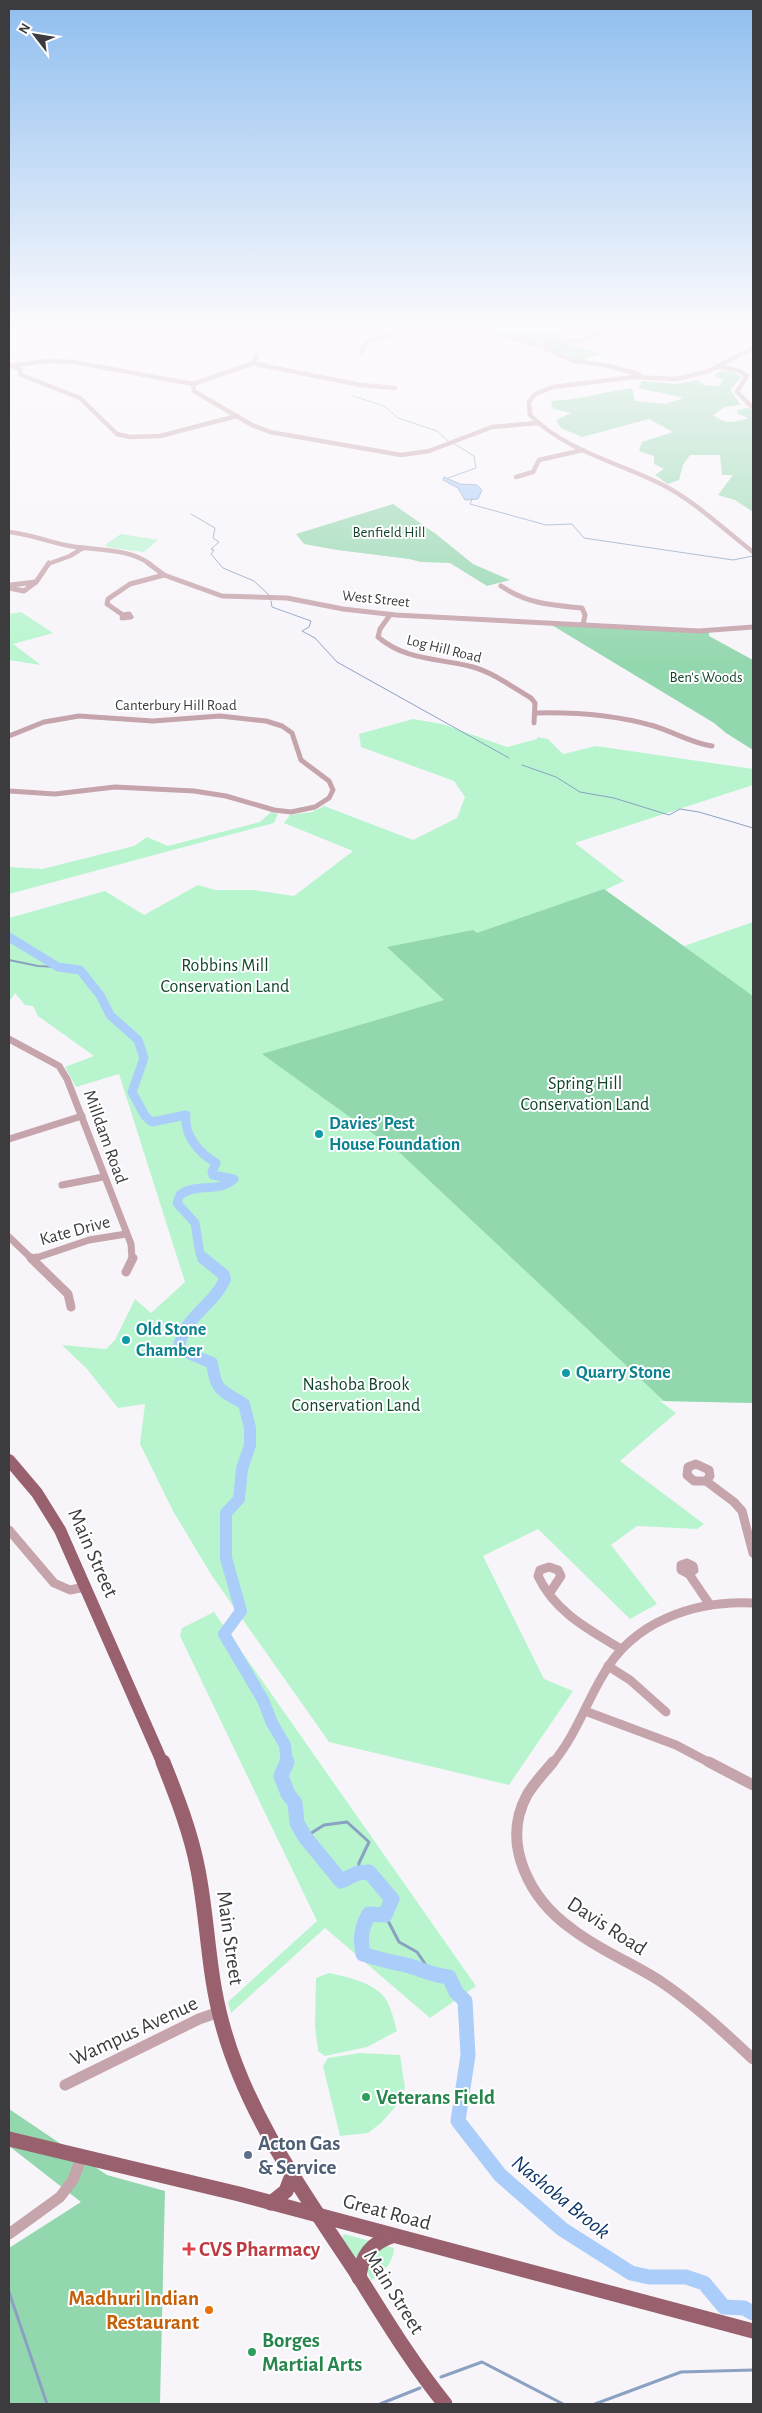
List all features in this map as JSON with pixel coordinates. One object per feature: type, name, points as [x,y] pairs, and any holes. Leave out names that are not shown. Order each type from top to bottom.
[{"type":"main road","name":"Main Street","points":[[9,1460],[27,1478],[43,1499],[60,1530],[185,1820],[194,1849],[219,2012],[232,2055],[246,2088],[292,2173],[318,2216],[410,2359],[445,2404]]},
{"type":"main road","name":"Great Road","points":[[9,2139],[271,2203],[753,2331]]},
{"type":"main road","points":[[271,2203],[281,2198],[289,2190],[292,2173]]},
{"type":"main road","points":[[359,2278],[359,2268],[365,2252],[379,2240],[393,2236]]},
{"type":"street","points":[[321,441],[401,454],[430,451],[457,441]]},
{"type":"street","points":[[568,441],[677,494],[753,552]]},
{"type":"street","points":[[516,477],[533,472],[539,460],[583,449]]},
{"type":"street","name":"West Street","points":[[9,532],[33,535],[57,543],[83,548],[139,556],[164,574],[222,596],[287,598],[343,609],[390,615],[710,631],[753,627]]},
{"type":"street","points":[[37,582],[19,583],[11,585],[9,588],[23,590],[37,582],[49,563],[70,556],[83,548]]},
{"type":"street","points":[[123,615],[108,605],[108,599],[130,584],[164,574]]},
{"type":"street","points":[[504,586],[510,593],[535,602],[582,608],[585,615],[584,625]]},
{"type":"street","name":"Log Hill Road","points":[[390,615],[380,629],[378,637],[389,646],[416,656],[485,672],[531,698],[535,703],[535,713]]},
{"type":"street","points":[[534,723],[535,713],[578,712],[638,722],[665,729],[698,744],[712,746]]},
{"type":"street","name":"Canterbury Hill Road","points":[[9,736],[44,722],[74,717],[152,721],[220,716],[266,721],[282,726],[290,731],[295,737],[296,751],[301,760],[329,781],[333,790],[329,798],[314,808],[292,812],[274,810],[226,796],[194,791],[115,787],[55,794],[9,791]]},
{"type":"street","name":"Milldam Road","points":[[9,1039],[59,1066],[67,1079],[126,1234],[133,1258],[126,1272]]},
{"type":"street","points":[[9,1139],[82,1116]]},
{"type":"street","points":[[62,1185],[103,1176]]},
{"type":"street","name":"Kate Drive","points":[[32,1259],[89,1240],[126,1234]]},
{"type":"street","points":[[9,1237],[68,1294],[71,1307]]},
{"type":"street","points":[[706,1480],[740,1508],[744,1515],[747,1541],[753,1553]]},
{"type":"street","points":[[9,1530],[54,1583],[70,1590],[85,1587]]},
{"type":"street","points":[[690,1574],[710,1605]]},
{"type":"street","points":[[549,1594],[561,1608],[579,1623],[621,1649]]},
{"type":"street","name":"Davis Road","points":[[753,1603],[710,1605],[678,1613],[655,1623],[636,1635],[621,1649],[608,1666],[570,1740],[534,1784],[523,1804],[517,1838],[520,1862],[530,1886],[545,1907],[565,1925],[660,1981],[710,2019],[753,2059]]},
{"type":"street","points":[[608,1666],[630,1680],[666,1712]]},
{"type":"street","points":[[585,1712],[676,1745],[753,1785]]},
{"type":"street","name":"Wampus Avenue","points":[[65,2084],[199,2019],[219,2012]]},
{"type":"street","points":[[9,2234],[60,2197],[73,2180],[82,2156]]},
{"type":"green space","points":[[753,441],[753,512],[735,500],[718,495],[733,475],[722,475],[720,455],[690,455],[683,465],[679,480],[668,484],[655,475],[664,469],[654,464],[654,456],[639,451],[642,442]]},
{"type":"green space","name":"Benfield Hill","points":[[393,504],[436,534],[473,564],[510,580],[487,586],[450,563],[421,562],[304,544],[296,534]]},
{"type":"green space","points":[[121,534],[158,540],[144,552],[106,547],[106,544]]},
{"type":"green space","points":[[21,612],[53,633],[13,644],[41,665],[9,660],[9,614]]},
{"type":"green space","name":"Ben's Woods","points":[[550,624],[709,632],[709,636],[753,660],[753,750],[714,723]]},
{"type":"green space","points":[[413,719],[442,724],[507,747],[537,739],[537,737],[548,739],[563,754],[596,746],[753,769],[753,785],[575,843],[624,881],[605,890],[684,946],[753,922],[753,1403],[660,1401],[676,1413],[620,1461],[704,1524],[697,1529],[637,1526],[611,1545],[657,1604],[630,1619],[538,1529],[483,1556],[544,1679],[573,1691],[509,1785],[329,1742],[212,1576],[173,1511],[140,1444],[145,1404],[118,1408],[87,1369],[62,1345],[106,1349],[115,1340],[135,1299],[151,1313],[185,1282],[119,1074],[76,1087],[65,1067],[94,1056],[38,1016],[33,1006],[25,1005],[15,993],[9,1002],[9,918],[105,891],[144,915],[198,885],[215,890],[254,890],[294,896],[353,851],[284,823],[290,815],[312,812],[324,806],[413,840],[457,818],[465,797],[454,781],[361,747],[359,734]]},
{"type":"green space","points":[[271,812],[278,814],[274,823],[9,894],[9,867],[42,869],[134,846],[147,837],[168,846],[260,822]]},
{"type":"green space","name":"Spring Hill Conservation Land","points":[[604,889],[753,996],[753,1403],[664,1401],[400,1153],[262,1054],[444,1000],[387,947],[473,930],[477,933]]},
{"type":"green space","points":[[214,1612],[476,1986],[430,2018],[325,1928],[231,2013],[228,2002],[317,1921],[180,1636],[182,1628]]},
{"type":"green space","name":"Veterans Field","points":[[329,1973],[359,1981],[380,1992],[389,2005],[397,2031],[367,2047],[325,2056],[318,2051],[315,2026],[316,1978]]},
{"type":"green space","name":"Veterans Field","points":[[360,2053],[400,2055],[405,2088],[396,2106],[381,2123],[368,2133],[340,2136],[323,2066],[328,2058]]},
{"type":"green space","points":[[9,2109],[107,2175],[165,2191],[160,2404],[9,2404],[9,2248],[81,2202],[9,2146]]},
{"type":"green space","points":[[344,2234],[370,2241],[364,2246],[357,2261],[342,2238]]},
{"type":"green space","points":[[387,2246],[394,2248],[390,2263],[380,2275],[371,2280],[367,2271],[371,2253]]},
{"type":"water","points":[[444,477],[460,484],[477,485],[482,490],[478,499],[465,500],[458,488],[443,480]]},
{"type":"waterway","points":[[448,478],[476,468],[474,456],[453,443]]},
{"type":"waterway","points":[[472,499],[470,504],[546,525],[572,524],[584,538],[733,560],[753,556]]},
{"type":"waterway","points":[[191,514],[215,528],[213,538],[219,542],[211,549],[214,550],[211,554],[223,568],[254,581],[269,595]]},
{"type":"waterway","points":[[271,601],[272,607],[311,621],[309,627],[302,631],[315,638],[337,662],[509,758]]},
{"type":"waterway","points":[[522,765],[556,777],[580,792],[614,798],[669,815],[680,809],[699,812],[753,828]]},
{"type":"waterway","name":"Nashoba Brook","points":[[9,937],[58,967],[80,970],[100,995],[110,1015],[138,1040],[144,1058],[132,1092],[145,1116],[152,1122],[186,1115],[187,1130],[190,1137],[199,1149],[216,1163],[212,1172],[213,1175],[234,1179],[221,1186],[193,1189],[180,1195],[177,1203],[195,1223],[200,1254],[204,1258]]},
{"type":"waterway","points":[[9,960],[38,966],[58,967]]},
{"type":"waterway","name":"Nashoba Brook","points":[[204,1258],[224,1275],[225,1279],[213,1297],[185,1329],[179,1349],[212,1363],[215,1380],[220,1389],[244,1404],[250,1428],[250,1445],[242,1469],[239,1499],[226,1513],[226,1558],[241,1611],[224,1634],[263,1700],[272,1723],[285,1745],[287,1762]]},
{"type":"waterway","name":"Nashoba Brook","points":[[287,1762],[281,1776],[288,1794],[295,1803],[297,1823],[305,1837],[341,1881],[358,1873],[369,1872],[392,1899],[385,1915],[369,1914],[362,1934],[363,1954],[449,1977],[456,1992],[465,2001],[468,2055],[458,2121],[500,2175],[562,2229],[631,2273],[649,2277],[686,2277],[704,2283],[724,2307],[744,2308],[753,2313]]},
{"type":"waterway","points":[[305,1837],[324,1825],[347,1822],[369,1842],[359,1863],[358,1873]]},
{"type":"waterway","points":[[385,1915],[399,1942],[417,1952],[430,1971]]},
{"type":"waterway","points":[[9,2292],[47,2404]]},
{"type":"waterway","points":[[441,2377],[482,2362],[563,2404]]},
{"type":"waterway","points":[[595,2404],[681,2372],[753,2370]]},
{"type":"waterway","points":[[380,2404],[420,2388]]},
{"type":"place","name":"Davies’ Pest House Foundation","points":[[319,1134]]},
{"type":"place","name":"Old Stone Chamber","points":[[126,1340]]},
{"type":"place","name":"Quarry Stone","points":[[566,1373]]},
{"type":"place","name":"Veterans Field","points":[[366,2097]]},
{"type":"place","name":"Acton Gas & Service","points":[[248,2155]]},
{"type":"place","name":"CVS Pharmacy","points":[[189,2249]]},
{"type":"place","name":"Madhuri Indian Restaurant","points":[[209,2310]]},
{"type":"place","name":"Borges Martial Arts","points":[[252,2352]]},
{"type":"park label","name":"Robbins Mill Conservation Land","points":[[225,976]]},
{"type":"park label","name":"Nashoba Brook Conservation Land","points":[[356,1395]]}]
